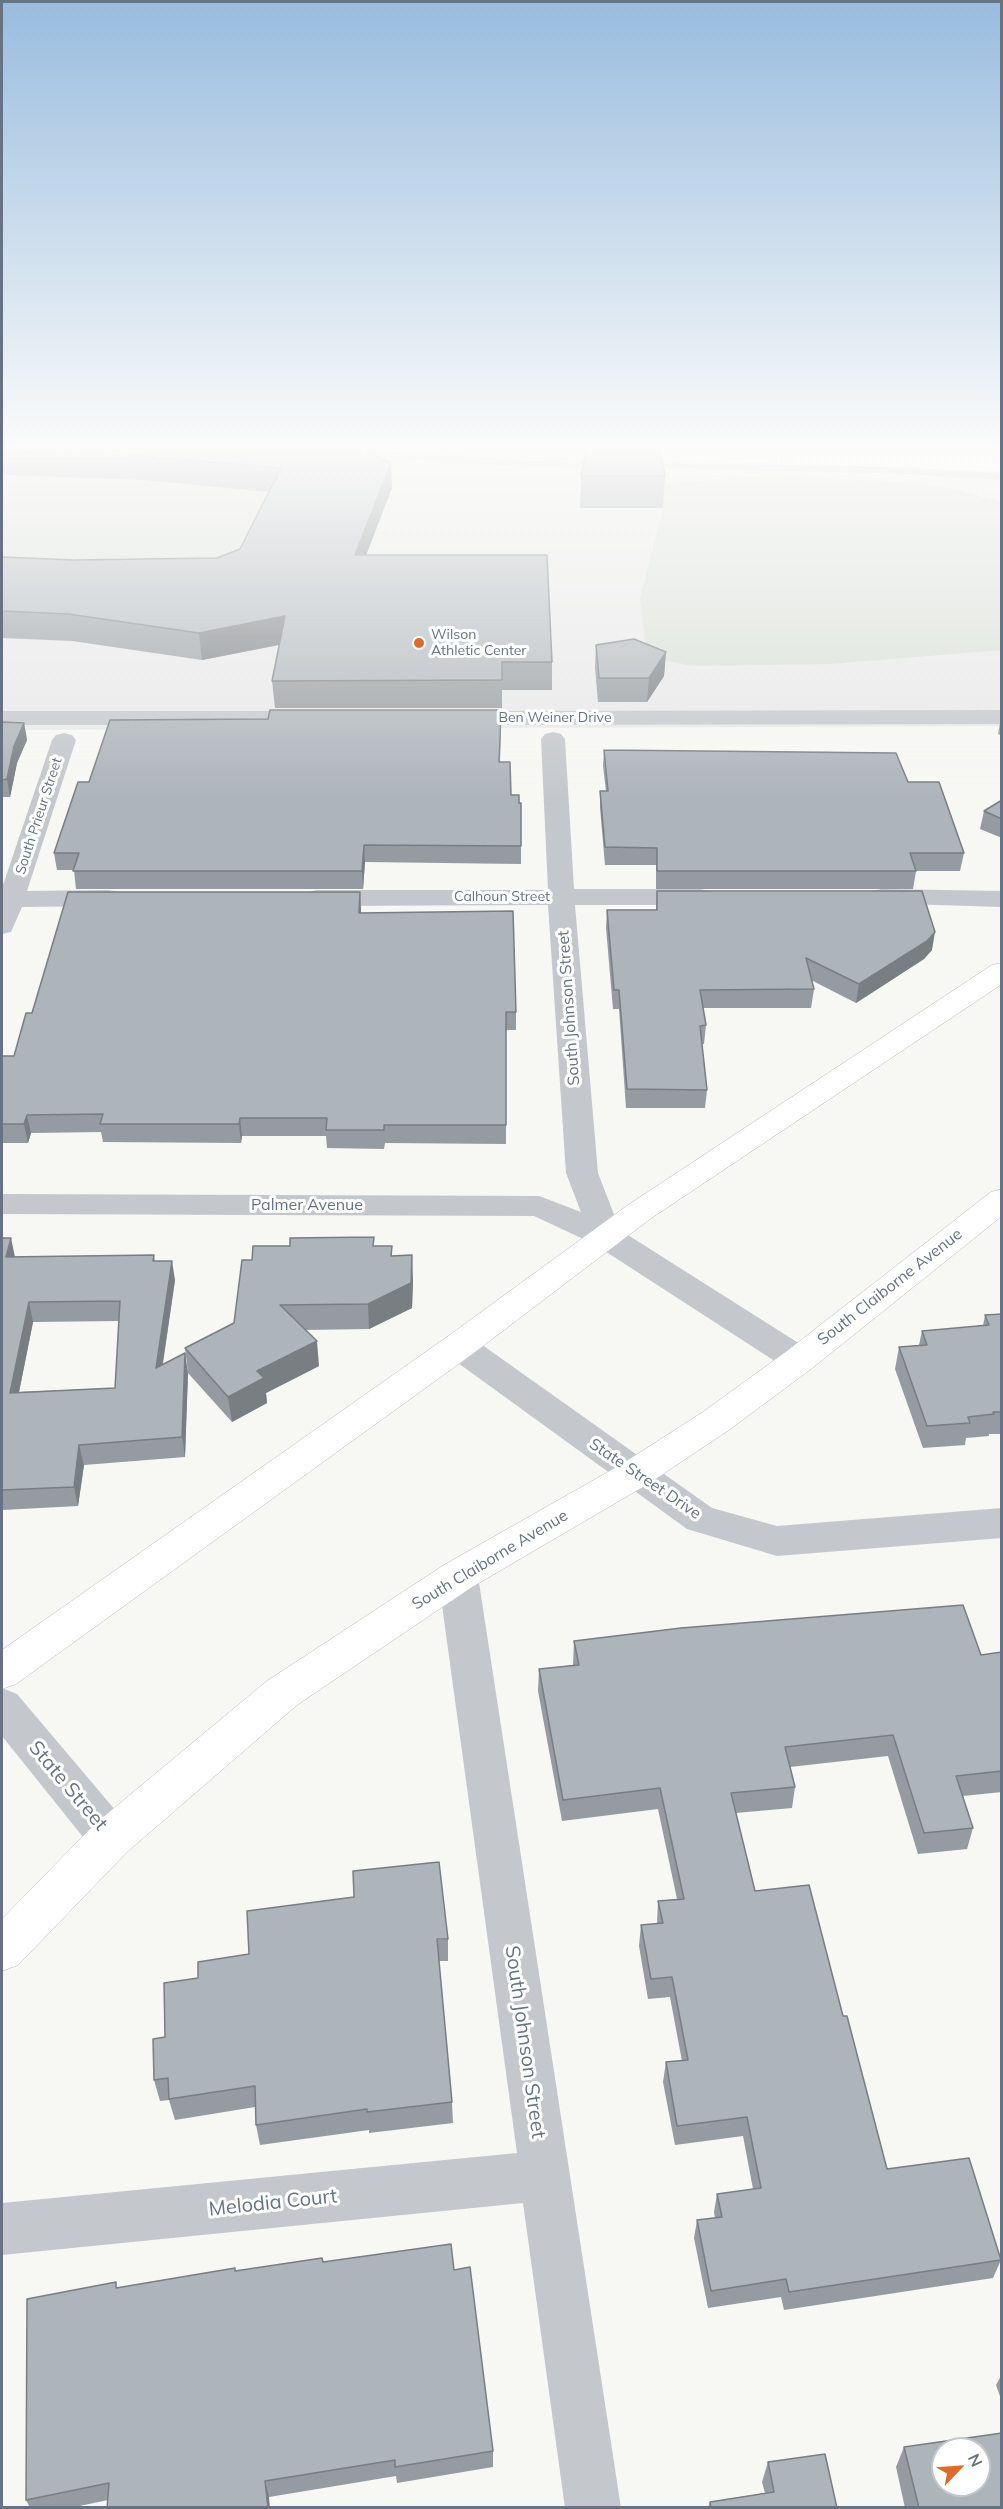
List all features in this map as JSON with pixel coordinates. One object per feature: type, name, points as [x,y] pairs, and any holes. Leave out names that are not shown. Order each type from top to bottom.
[{"type":"main road","points":[[2,1672],[459,1346],[606,1236],[1002,971]]},
{"type":"main road","name":"South Claiborne Avenue","points":[[2,1950],[111,1838],[282,1693],[458,1576],[634,1474],[716,1421],[799,1360],[1002,1199]]},
{"type":"street","name":"Ben Weiner Drive","points":[[430,718],[1002,717]]},
{"type":"street","points":[[2,718],[335,718]]},
{"type":"street","name":"South Johnson Street","points":[[553,739],[561,897],[582,1173],[606,1236]]},
{"type":"street","name":"South Prieur Street","points":[[2,926],[7,899],[64,740]]},
{"type":"street","name":"Calhoun Street","points":[[298,898],[726,897]]},
{"type":"street","points":[[855,897],[1002,899]]},
{"type":"street","points":[[7,899],[131,898]]},
{"type":"street","name":"Palmer Avenue","points":[[2,1204],[539,1206],[606,1236],[799,1360]]},
{"type":"street","name":"State Street Drive","points":[[459,1346],[634,1474],[700,1519],[777,1541],[1002,1524]]},
{"type":"street","name":"South Johnson Street","points":[[458,1576],[593,2508]]},
{"type":"street","name":"State Street","points":[[2,1706],[111,1838]]},
{"type":"street","name":"Melodia Court","points":[[2,2229],[544,2176]]},
{"type":"shaded area","points":[[2,564],[1001,564],[1001,726],[2,730]]},
{"type":"shaded area","points":[[2,564],[248,564],[246,569],[2,583]]},
{"type":"shaded area","points":[[649,564],[1001,564],[1001,650],[831,664],[692,666],[671,662],[654,655],[646,647],[640,599]]},
{"type":"building","points":[[2,564],[547,564],[552,662],[502,662],[502,680],[272,681],[285,616],[199,633],[68,614],[2,611]]},
{"type":"building","points":[[634,639],[666,652],[649,678],[599,678],[596,645]]},
{"type":"building","points":[[270,710],[501,710],[499,762],[510,762],[511,795],[519,795],[521,846],[364,845],[362,871],[73,871],[79,853],[54,853],[78,782],[89,782],[110,720],[268,719]]},
{"type":"building","points":[[2,722],[24,723],[14,746],[7,779],[2,780]]},
{"type":"building","points":[[604,750],[896,753],[908,782],[939,782],[964,853],[910,853],[916,871],[657,871],[657,848],[605,847],[600,791],[608,791]]},
{"type":"building","points":[[1002,800],[1002,819],[984,811]]},
{"type":"building","points":[[657,891],[922,891],[935,932],[927,941],[859,984],[806,958],[814,989],[700,990],[706,1025],[700,1026],[707,1090],[627,1089],[619,990],[614,990],[607,910],[657,910]]},
{"type":"building","points":[[68,892],[360,892],[359,913],[513,911],[516,1012],[506,1012],[506,1125],[384,1125],[384,1130],[326,1130],[327,1118],[240,1118],[239,1124],[100,1124],[103,1114],[27,1115],[24,1124],[2,1124],[2,1056],[14,1056],[26,1013],[32,1013]]},
{"type":"building","points":[[374,1237],[373,1246],[392,1246],[391,1256],[412,1255],[411,1283],[368,1304],[280,1305],[317,1341],[257,1371],[264,1378],[228,1397],[185,1348],[234,1323],[242,1260],[252,1260],[253,1246],[290,1246],[290,1238]]},
{"type":"building","points":[[2,1238],[11,1238],[6,1257],[154,1255],[153,1261],[172,1261],[156,1368],[185,1353],[182,1437],[79,1445],[74,1487],[2,1490]],"holes":[[[120,1301],[115,1388],[10,1393],[29,1302]]]},
{"type":"building","points":[[1002,1314],[1002,1412],[968,1417],[970,1423],[927,1426],[899,1347],[927,1345],[922,1331],[989,1325],[985,1315]]},
{"type":"building","points":[[963,1605],[981,1655],[1002,1652],[1002,1771],[956,1776],[973,1828],[924,1833],[893,1735],[785,1747],[795,1787],[731,1793],[755,1891],[809,1885],[843,2016],[847,2016],[887,2169],[969,2158],[1001,2260],[789,2292],[786,2279],[711,2291],[697,2220],[722,2217],[717,2194],[761,2188],[747,2117],[677,2126],[666,2062],[688,2060],[672,1977],[651,1979],[641,1925],[663,1923],[658,1901],[684,1899],[660,1788],[563,1800],[539,1669],[579,1665],[574,1641],[681,1628]]},
{"type":"building","points":[[439,1862],[448,1939],[437,1939],[452,2102],[367,2112],[367,2109],[256,2125],[255,2086],[169,2099],[168,2078],[154,2080],[153,2039],[165,2037],[164,1983],[198,1978],[198,1962],[249,1954],[247,1911],[354,1897],[353,1871]]},
{"type":"building","points":[[451,2244],[454,2270],[470,2267],[493,2451],[395,2467],[395,2460],[265,2481],[268,2508],[107,2508],[109,2483],[26,2500],[27,2299],[116,2282],[116,2288],[235,2268],[235,2271],[322,2258],[323,2262]]},
{"type":"building","points":[[1002,2433],[1002,2508],[919,2508],[904,2447],[931,2443],[931,2497],[991,2497],[991,2437],[974,2437]]},
{"type":"building","points":[[825,2454],[837,2508],[711,2508],[710,2502],[774,2492],[768,2462]]},
{"type":"place","name":"Wilson Athletic Center","points":[[419,643]]}]
